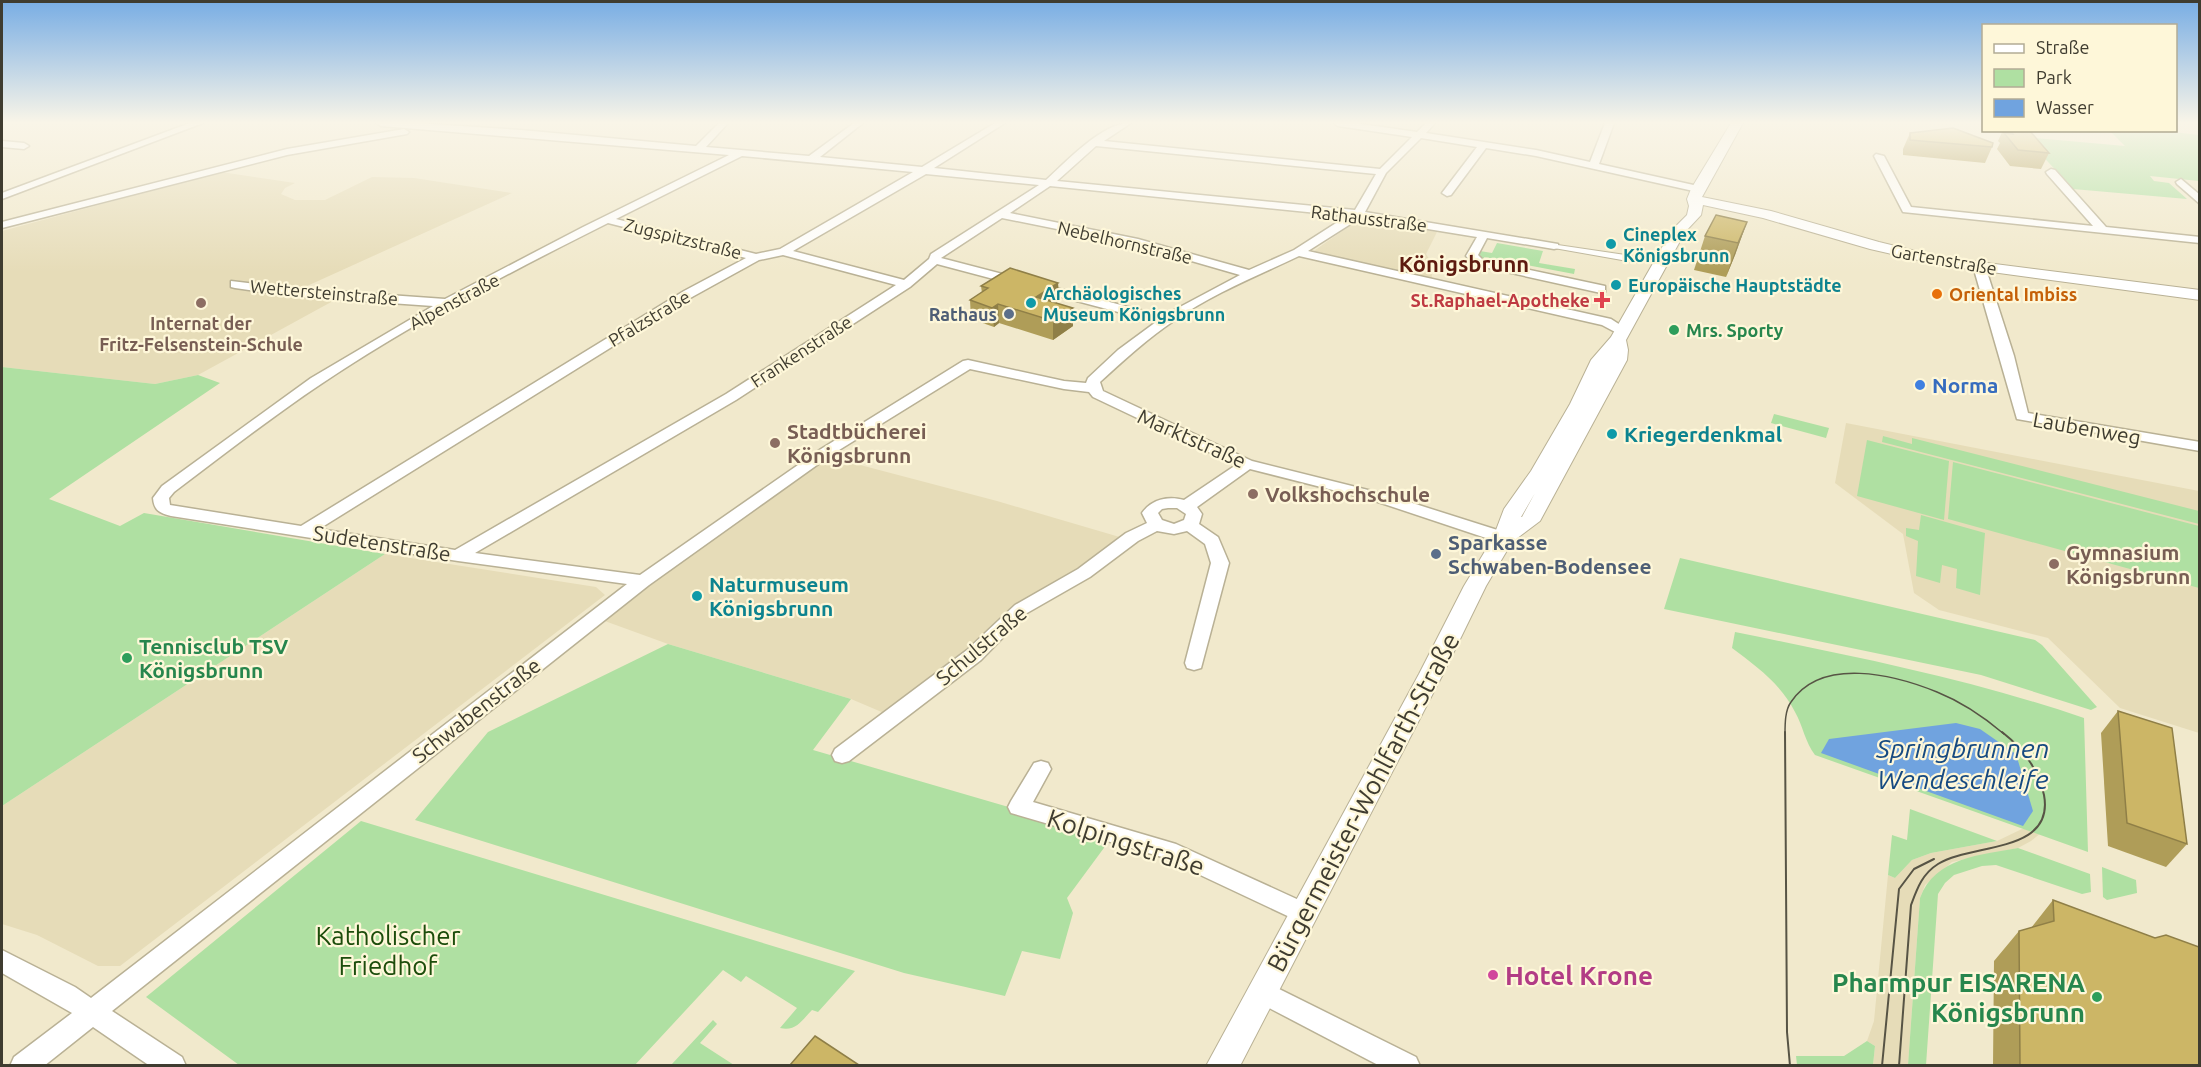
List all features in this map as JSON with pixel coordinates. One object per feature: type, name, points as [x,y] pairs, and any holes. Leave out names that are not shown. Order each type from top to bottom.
[{"type":"street","points":[[4,194],[62,173]]},
{"type":"street","points":[[2,225],[208,173]]},
{"type":"street","name":"Alpenstraße","points":[[185,477],[335,368],[450,303],[701,173]]},
{"type":"street","name":"Pfalzstraße","points":[[305,531],[616,338],[756,257],[783,252],[920,173]]},
{"type":"street","name":"Rathausstraße","points":[[940,173],[1358,214],[1639,260]]},
{"type":"street","name":"Frankenstraße","points":[[458,556],[731,397],[906,285],[935,260],[935,256],[998,214],[1041,189],[1058,173]]},
{"type":"street","points":[[1093,388],[1093,381],[1110,364],[1166,321],[1250,274],[1298,252],[1358,214],[1382,173]]},
{"type":"street","points":[[1447,193],[1462,173]]},
{"type":"street","points":[[1613,173],[1688,204]]},
{"type":"street","name":"Bürgermeister-Wohlfarth-Straße","points":[[1222,1065],[1431,674],[1475,586],[1504,538],[1530,521],[1531,501],[1618,360],[1620,335],[1679,230],[1688,204],[1707,173]]},
{"type":"street","points":[[1887,173],[1906,210],[2199,240]]},
{"type":"street","points":[[2052,173],[2103,230]]},
{"type":"street","points":[[2181,182],[2199,201]]},
{"type":"street","name":"Gartenstraße","points":[[1688,204],[1766,214],[1908,254],[1979,266],[2199,295]]},
{"type":"street","name":"Nebelhornstraße","points":[[998,214],[1138,242],[1250,274]]},
{"type":"street","name":"Zugspitzstraße","points":[[609,220],[756,257]]},
{"type":"street","points":[[1484,234],[1473,258],[1479,263],[1601,289]]},
{"type":"street","points":[[783,252],[906,285]]},
{"type":"street","points":[[1298,252],[1606,322],[1620,335]]},
{"type":"street","points":[[935,260],[1166,321]]},
{"type":"street","name":"Laubenweg","points":[[1979,266],[2007,356],[2022,416],[2199,447]]},
{"type":"street","name":"Wettersteinstraße","points":[[235,284],[290,292],[450,303]]},
{"type":"street","name":"Schwabenstraße","points":[[23,1065],[643,581],[826,452],[968,364],[1064,385],[1093,388]]},
{"type":"street","name":"Marktstraße","points":[[1093,388],[1098,394],[1247,464],[1378,497],[1504,538]]},
{"type":"street","points":[[1187,506],[1247,464]]},
{"type":"street","name":"Sudetenstraße","points":[[185,477],[168,489],[161,498],[162,507],[171,511],[458,556],[643,581]]},
{"type":"street","points":[[1157,525],[1150,518],[1150,513],[1156,506],[1174,503],[1187,506],[1194,514],[1189,525],[1212,541],[1220,563],[1194,663]]},
{"type":"street","name":"Schulstraße","points":[[842,755],[974,655],[1021,609],[1084,573],[1132,537],[1157,525],[1170,529],[1189,525]]},
{"type":"street","name":"Kolpingstraße","points":[[1041,769],[1019,807],[1168,850],[1304,913]]},
{"type":"street","points":[[2,961],[92,1011],[173,1065]]},
{"type":"street","points":[[1263,992],[1407,1065]]},
{"type":"shaded area","points":[[218,173],[295,183],[285,188],[281,194],[295,200],[325,200],[372,177],[414,178],[512,193],[285,296],[333,301],[198,375],[155,384],[2,367],[2,231]]},
{"type":"shaded area","points":[[1359,219],[1437,232],[1426,254],[1431,262],[1432,280],[1311,253]]},
{"type":"shaded area","name":"Gymnasium Königsbrunn","points":[[1846,423],[2199,491],[2199,733],[2120,708],[2048,638],[1939,610],[1914,593],[1903,534],[1835,483]]},
{"type":"shaded area","points":[[826,456],[997,501],[1123,538],[988,634],[884,713],[851,699],[668,644],[602,620]]},
{"type":"shaded area","points":[[385,554],[596,587],[605,595],[120,966],[98,966],[37,935],[2,924],[2,806]]},
{"type":"shaded area","points":[[2047,828],[2018,848],[1952,862],[1925,885],[1920,898],[1908,1065],[1873,1065],[1875,1046],[1867,1041],[1874,1021],[1888,875],[1895,878],[1912,860],[1931,853],[1997,841],[2022,829]]},
{"type":"green space","points":[[2058,173],[2199,173],[2199,181],[2150,176],[2154,181],[2169,183],[2187,199],[2073,189]]},
{"type":"green space","points":[[1497,243],[1543,251],[1539,263],[1575,269],[1574,274],[1484,257],[1486,263],[1479,256],[1480,251],[1492,253]]},
{"type":"green space","name":"Tennisclub TSV Königsbrunn","points":[[2,367],[155,384],[198,375],[220,383],[49,499],[120,526],[144,513],[385,554],[2,806]]},
{"type":"green space","points":[[1774,414],[1829,428],[1826,438],[1771,423]]},
{"type":"green space","points":[[1883,436],[1912,444],[1912,438],[2199,511],[2199,524],[1882,442]]},
{"type":"green space","points":[[1867,440],[1949,461],[1944,520],[1857,496]]},
{"type":"green space","points":[[1953,462],[2199,526],[2199,588],[1948,519]]},
{"type":"green space","points":[[1921,515],[1985,533],[1980,595],[1956,588],[1957,569],[1942,565],[1940,583],[1916,576],[1918,541],[1906,536],[1906,528],[1919,530]]},
{"type":"green space","points":[[1680,558],[2035,640],[2097,707],[2091,710],[1981,675],[1664,609]]},
{"type":"green space","points":[[1735,632],[1867,659],[1954,680],[2084,718],[2088,852],[1815,755],[1795,712],[1783,693],[1767,676],[1732,648]]},
{"type":"green space","points":[[668,644],[851,699],[813,750],[1112,837],[1067,898],[1073,913],[1060,959],[1022,951],[1005,996],[904,973],[415,820],[488,732]]},
{"type":"green space","points":[[1910,809],[1997,841],[1931,853],[1912,860],[1895,878],[1888,875],[1892,835],[1907,840]]},
{"type":"green space","name":"Katholischer Friedhof","points":[[361,821],[855,971],[818,1012],[812,1010],[795,1027],[786,1029],[780,1028],[797,1008],[746,976],[741,982],[723,970],[634,1066],[239,1065],[146,997]]},
{"type":"green space","points":[[2018,848],[2090,874],[2091,892],[2082,894],[1996,865],[1982,866],[1954,875],[1945,883],[1938,894],[1926,1065],[1908,1065],[1920,898],[1927,884],[1936,874],[1961,860]]},
{"type":"green space","points":[[2102,867],[2136,880],[2137,893],[2107,900],[2103,897]]},
{"type":"green space","points":[[713,1020],[717,1024],[700,1043],[734,1065],[672,1064]]},
{"type":"green space","points":[[1867,1041],[1875,1046],[1873,1065],[1797,1065],[1796,1056],[1844,1056]]},
{"type":"water","name":"Springbrunnen Wendeschleife","points":[[1956,723],[1980,729],[2016,754],[2033,811],[2023,826],[1821,753],[1829,739]]},
{"type":"building","points":[[1716,215],[1747,222],[1738,243],[1705,236]]},
{"type":"building","points":[[1010,268],[1058,283],[1036,297],[1073,308],[1053,321],[998,304],[992,308],[970,300],[988,288],[981,286]]},
{"type":"building","points":[[2118,711],[2172,728],[2187,844],[2127,823]]},
{"type":"building","name":"Pharmpur EISARENA Königsbrunn","points":[[2053,900],[2155,938],[2166,935],[2199,947],[2199,1065],[2020,1065],[2019,931],[2054,921]]},
{"type":"building","points":[[815,1036],[859,1065],[790,1065]]},
{"type":"tram line","points":[[1785,734],[1789,705],[1804,688],[1821,679],[1840,674],[1860,673],[1901,680],[1937,692],[1972,710],[2004,734]]},
{"type":"tram line","points":[[1899,1066],[1911,905],[1921,882],[1932,868],[1952,857],[2008,844],[2024,837],[2037,828],[2044,814],[2044,795],[2034,768],[2017,745],[2002,732]]},
{"type":"tram line","points":[[1785,734],[1787,1032],[1790,1066]]},
{"type":"tram line","points":[[1882,1066],[1899,889],[1914,869],[1934,859]]},
{"type":"place","name":"Cineplex Königsbrunn","points":[[1611,244]]},
{"type":"place","name":"Europäische Hauptstädte","points":[[1616,285]]},
{"type":"place","name":"Oriental Imbiss","points":[[1937,294]]},
{"type":"place","name":"St.Raphael-Apotheke","points":[[1602,300]]},
{"type":"place","name":"Internat der Fritz-Felsenstein-Schule","points":[[201,303]]},
{"type":"place","name":"Archäologisches Museum Königsbrunn","points":[[1031,303]]},
{"type":"place","name":"Rathaus","points":[[1009,314]]},
{"type":"place","name":"Mrs. Sporty","points":[[1674,330]]},
{"type":"place","name":"Norma","points":[[1920,385]]},
{"type":"place","name":"Kriegerdenkmal","points":[[1612,434]]},
{"type":"place","name":"Stadtbücherei Königsbrunn","points":[[775,443]]},
{"type":"place","name":"Volkshochschule","points":[[1253,494]]},
{"type":"place","name":"Sparkasse Schwaben-Bodensee","points":[[1436,554]]},
{"type":"place","name":"Gymnasium Königsbrunn","points":[[2054,564]]},
{"type":"place","name":"Naturmuseum Königsbrunn","points":[[697,596]]},
{"type":"place","name":"Tennisclub TSV Königsbrunn","points":[[127,658]]},
{"type":"place","name":"Hotel Krone","points":[[1493,975]]},
{"type":"place","name":"Pharmpur EISARENA Königsbrunn","points":[[2097,997]]},
{"type":"district","name":"Königsbrunn","points":[[1464,263]]}]
